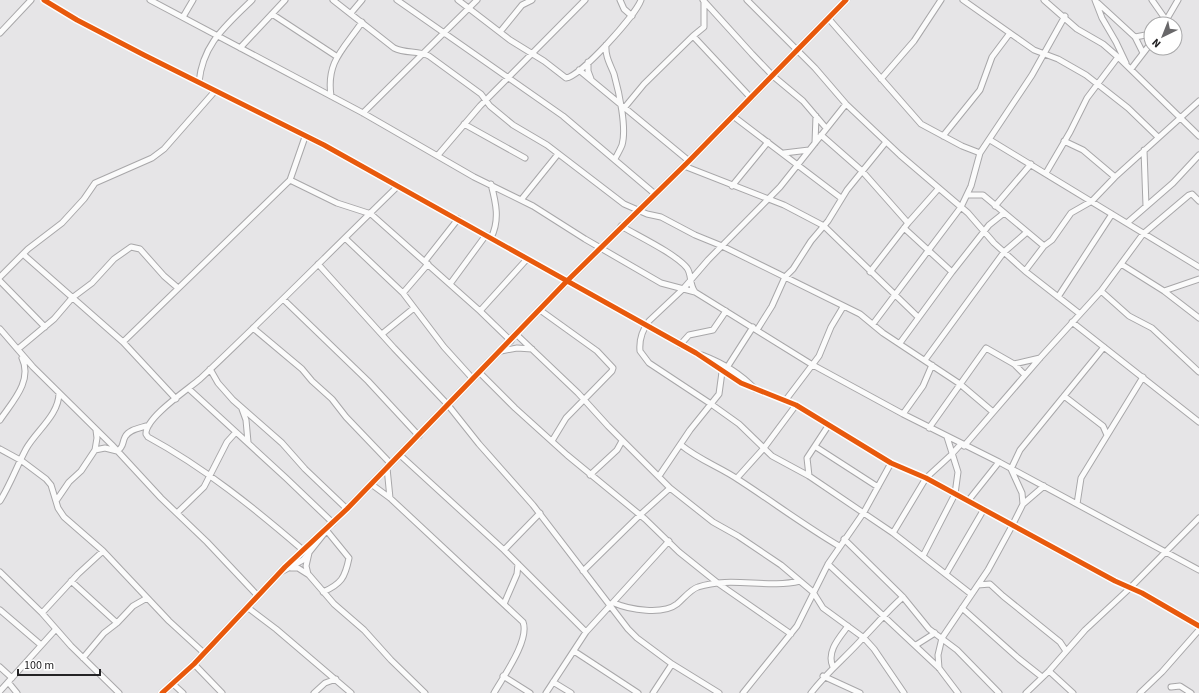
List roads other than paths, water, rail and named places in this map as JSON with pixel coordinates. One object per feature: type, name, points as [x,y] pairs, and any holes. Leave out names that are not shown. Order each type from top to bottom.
[{"type":"street","points":[[0,33],[31,0]]},
{"type":"street","points":[[44,0],[77,20],[305,138],[324,145],[458,219],[645,326],[696,353],[728,366],[743,376],[757,391]]},
{"type":"street","points":[[150,0],[218,34],[240,48],[438,155],[474,177],[491,184],[549,215],[600,248],[661,283],[695,292],[811,364],[929,428],[999,462],[1199,570]]},
{"type":"street","points":[[183,17],[192,0]]},
{"type":"street","points":[[199,82],[204,55],[218,34],[252,0]]},
{"type":"street","points":[[240,48],[285,0]]},
{"type":"street","points":[[333,0],[401,52],[423,53],[481,94],[485,101],[513,126],[536,138],[624,204],[661,218],[695,235],[722,246],[843,307],[860,314],[883,333],[960,384],[993,412]]},
{"type":"street","points":[[351,13],[362,0]]},
{"type":"street","points":[[397,0],[563,116],[655,194]]},
{"type":"street","points":[[458,0],[500,32],[566,78],[588,62],[647,0]]},
{"type":"street","points":[[362,113],[477,0]]},
{"type":"street","points":[[500,32],[522,5],[529,0]]},
{"type":"street","points":[[438,155],[485,101],[510,78],[532,53],[585,0]]},
{"type":"street","points":[[620,0],[624,9],[632,16]]},
{"type":"street","points":[[638,8],[641,0]]},
{"type":"street","points":[[747,0],[797,50],[846,104],[886,142],[960,207],[1025,271],[1080,314]]},
{"type":"street","points":[[881,79],[914,41],[941,0]]},
{"type":"street","points":[[963,0],[1010,33],[1044,54],[1075,68],[1098,84],[1128,108],[1158,137]]},
{"type":"street","points":[[1044,0],[1065,16],[1077,28],[1102,44],[1126,64],[1199,136]]},
{"type":"street","points":[[1152,0],[1161,16]]},
{"type":"street","points":[[1169,16],[1178,0]]},
{"type":"street","points":[[625,107],[644,84],[704,27],[703,1]]},
{"type":"street","points":[[703,1],[773,76],[803,101],[826,128]]},
{"type":"street","points":[[162,693],[194,664],[279,573],[347,510],[517,335],[566,282],[773,76],[843,1]]},
{"type":"street","points":[[1096,2],[1135,37],[1143,53],[1131,69]]},
{"type":"street","points":[[1096,2],[1102,18],[1116,42],[1126,64]]},
{"type":"street","points":[[272,14],[336,56]]},
{"type":"street","points":[[873,324],[960,207],[971,186],[980,153],[990,140],[1044,54],[1065,16]]},
{"type":"street","points":[[828,18],[921,124],[966,148],[980,153]]},
{"type":"street","points":[[331,96],[330,78],[336,56],[362,22]]},
{"type":"street","points":[[943,136],[980,90],[992,57],[1010,33]]},
{"type":"street","points":[[693,36],[751,98]]},
{"type":"street","points":[[1135,37],[1143,36]]},
{"type":"street","points":[[606,44],[605,54],[614,77],[624,134],[622,145],[615,160]]},
{"type":"street","points":[[1046,173],[1086,98],[1118,57]]},
{"type":"street","points":[[588,62],[588,71],[591,80]]},
{"type":"street","points":[[579,70],[689,161]]},
{"type":"street","points":[[0,277],[23,254],[62,223],[84,199],[95,183],[152,158],[164,149],[215,91]]},
{"type":"street","points":[[1025,271],[1044,246],[1052,240],[1072,213],[1092,201],[1115,177],[1199,101]]},
{"type":"street","points":[[846,104],[808,150],[797,166],[767,200],[690,280],[683,290],[645,326],[640,348],[644,359],[738,424],[772,456],[809,476],[864,512],[971,594]]},
{"type":"street","points":[[733,116],[784,153],[797,166],[841,198]]},
{"type":"street","points":[[815,143],[816,116]]},
{"type":"street","points":[[464,124],[524,158]]},
{"type":"street","points":[[821,135],[862,171],[908,223]]},
{"type":"street","points":[[123,342],[290,180],[305,138]]},
{"type":"street","points":[[990,140],[1092,201],[1142,234],[1158,241],[1199,267]]},
{"type":"street","points":[[1064,141],[1083,150],[1115,177]]},
{"type":"street","points":[[732,186],[768,142]]},
{"type":"street","points":[[728,366],[772,306],[785,277],[793,268],[811,241],[824,226],[841,198],[886,142]]},
{"type":"street","points":[[784,153],[794,154],[808,150]]},
{"type":"street","points":[[1144,150],[1146,206]]},
{"type":"street","points":[[521,200],[558,154]]},
{"type":"street","points":[[1127,223],[1178,178],[1198,156]]},
{"type":"street","points":[[995,206],[1031,164]]},
{"type":"street","points":[[684,166],[790,208],[824,226],[918,317]]},
{"type":"street","points":[[290,180],[337,203],[371,214],[480,311],[511,341]]},
{"type":"street","points":[[450,284],[496,228],[496,205],[491,184]]},
{"type":"street","points":[[303,550],[210,475],[148,437],[146,432],[159,412],[189,389],[371,214],[398,186]]},
{"type":"street","points":[[870,272],[908,223],[939,188]]},
{"type":"street","points":[[893,533],[926,478],[962,445],[993,412],[1101,291],[1142,234],[1189,195],[1192,194],[1199,201]]},
{"type":"street","points":[[967,195],[983,195],[1044,246]]},
{"type":"street","points":[[900,343],[918,317],[989,225],[1004,213]]},
{"type":"street","points":[[1058,297],[1112,214]]},
{"type":"street","points":[[403,293],[458,219]]},
{"type":"street","points":[[621,226],[675,258],[688,269],[690,280],[695,292]]},
{"type":"street","points":[[904,228],[927,251],[952,272]]},
{"type":"street","points":[[925,360],[1004,252],[1027,232]]},
{"type":"street","points":[[345,238],[403,293],[444,347],[473,380]]},
{"type":"street","points":[[18,349],[45,327],[72,298],[92,283],[114,259],[131,247],[135,247],[144,252],[164,276],[178,288]]},
{"type":"street","points":[[23,254],[123,342],[176,399]]},
{"type":"street","points":[[480,311],[527,259]]},
{"type":"street","points":[[318,264],[448,405],[474,438],[540,513],[584,571],[613,605],[637,638],[672,664],[718,693]]},
{"type":"street","points":[[1121,264],[1164,291],[1199,318]]},
{"type":"street","points":[[1164,291],[1199,279]]},
{"type":"street","points":[[0,280],[45,327]]},
{"type":"street","points":[[1101,291],[1129,316],[1152,328],[1199,372]]},
{"type":"street","points":[[283,299],[372,385],[419,436]]},
{"type":"street","points":[[785,401],[811,364],[819,356],[831,327],[843,307]]},
{"type":"street","points":[[382,334],[414,308]]},
{"type":"street","points":[[540,310],[592,347],[612,365],[612,371],[562,423],[552,441]]},
{"type":"street","points":[[680,345],[692,334],[713,330],[726,311]]},
{"type":"street","points":[[1072,322],[1199,422]]},
{"type":"street","points":[[253,328],[302,369],[312,381],[332,399],[389,466],[390,498]]},
{"type":"street","points":[[0,329],[59,394],[117,451],[257,595]]},
{"type":"street","points":[[517,335],[585,400],[622,441],[670,488],[698,511],[769,557],[813,592],[824,608],[864,638],[874,649],[904,693]]},
{"type":"street","points":[[1011,469],[1025,442],[1104,347]]},
{"type":"street","points":[[501,351],[517,348],[533,350]]},
{"type":"street","points":[[929,428],[986,348],[1014,364],[1025,375]]},
{"type":"street","points":[[0,420],[23,383],[26,375],[25,364],[18,349]]},
{"type":"street","points":[[696,353],[722,372],[757,391],[796,405],[828,426],[891,463],[926,478],[1012,526],[1161,603],[1199,626]]},
{"type":"street","points":[[1014,364],[1040,358]]},
{"type":"street","points":[[903,414],[923,386],[932,365]]},
{"type":"street","points":[[210,369],[224,390],[242,409],[264,426],[347,510]]},
{"type":"street","points":[[659,476],[690,430],[719,394],[722,372]]},
{"type":"street","points":[[480,373],[590,475],[640,515],[719,584],[791,634]]},
{"type":"street","points":[[1077,504],[1081,478],[1143,378]]},
{"type":"street","points":[[189,389],[248,442],[330,526],[349,558],[341,581],[323,592]]},
{"type":"street","points":[[0,501],[22,461],[28,446],[48,419],[59,400],[59,394]]},
{"type":"street","points":[[1064,396],[1103,426],[1107,435]]},
{"type":"street","points":[[59,400],[65,399]]},
{"type":"street","points":[[737,478],[764,448],[796,405]]},
{"type":"street","points":[[242,409],[246,420],[248,442]]},
{"type":"street","points":[[95,450],[105,448],[117,451],[122,448],[126,434],[150,424]]},
{"type":"street","points":[[809,476],[807,461],[828,426]]},
{"type":"street","points":[[56,501],[69,482],[81,471],[95,450],[97,438],[96,430]]},
{"type":"street","points":[[177,513],[204,487],[227,442],[236,432]]},
{"type":"street","points":[[923,556],[955,494],[958,477],[947,437]]},
{"type":"street","points":[[590,475],[617,450],[622,441]]},
{"type":"street","points":[[681,445],[705,463],[737,478],[786,510],[803,525],[839,546]]},
{"type":"street","points":[[816,447],[878,488]]},
{"type":"street","points":[[0,449],[22,461],[46,479],[51,485],[58,508],[64,517],[103,551],[147,598],[204,653]]},
{"type":"street","points":[[400,455],[504,550],[586,632]]},
{"type":"street","points":[[968,501],[999,462]]},
{"type":"street","points":[[743,693],[791,634],[806,609],[828,564],[839,546],[864,512],[891,463]]},
{"type":"street","points":[[1011,469],[1022,493],[1023,504]]},
{"type":"street","points":[[372,484],[390,498],[524,624],[519,647],[494,693]]},
{"type":"street","points":[[939,668],[938,659],[942,638],[978,585],[1023,504],[1044,486]]},
{"type":"street","points":[[584,571],[640,515],[670,488]]},
{"type":"street","points":[[946,574],[984,509]]},
{"type":"street","points":[[504,550],[540,513]]},
{"type":"street","points":[[1026,693],[1101,613],[1130,588],[1199,518]]},
{"type":"street","points":[[279,573],[291,568],[303,560],[330,526]]},
{"type":"street","points":[[844,539],[903,597],[922,621],[957,650],[999,693]]},
{"type":"street","points":[[546,693],[586,632],[613,605],[669,541]]},
{"type":"street","points":[[42,613],[71,581],[103,551]]},
{"type":"street","points":[[308,575],[306,566],[310,553]]},
{"type":"street","points":[[504,604],[517,574],[518,564]]},
{"type":"street","points":[[828,564],[916,645],[939,668],[958,693]]},
{"type":"street","points":[[291,568],[298,568],[308,575],[323,592],[364,630],[391,660],[425,693]]},
{"type":"street","points":[[0,572],[119,693]]},
{"type":"street","points":[[71,581],[117,623]]},
{"type":"street","points":[[613,605],[633,609],[666,609],[675,605],[698,587],[719,584],[785,583],[800,581]]},
{"type":"street","points":[[978,585],[990,584],[1060,642],[1066,651]]},
{"type":"street","points":[[811,693],[823,676],[864,638],[884,615],[903,597]]},
{"type":"street","points":[[83,658],[104,633],[117,623],[133,606],[147,598]]},
{"type":"street","points":[[247,607],[276,629],[351,693]]},
{"type":"street","points":[[962,608],[1018,658],[1042,677]]},
{"type":"street","points":[[0,610],[41,645]]},
{"type":"street","points":[[833,667],[831,663],[832,650],[836,641],[848,626]]},
{"type":"street","points":[[0,691],[56,628]]},
{"type":"street","points":[[1140,693],[1162,672],[1199,630]]},
{"type":"street","points":[[916,645],[935,633]]},
{"type":"street","points":[[574,651],[638,693]]},
{"type":"street","points":[[194,664],[222,693]]},
{"type":"street","points":[[653,693],[672,664]]},
{"type":"street","points":[[0,667],[12,678]]},
{"type":"street","points":[[1048,671],[1073,693]]},
{"type":"street","points":[[325,683],[328,672]]},
{"type":"street","points":[[503,676],[530,693]]},
{"type":"street","points":[[823,676],[860,693]]},
{"type":"street","points":[[314,693],[325,683],[336,679]]},
{"type":"street","points":[[8,682],[17,693]]},
{"type":"street","points":[[552,682],[571,693]]},
{"type":"street","points":[[172,683],[183,693]]},
{"type":"street","points":[[1171,688],[1180,686],[1191,693]]}]
